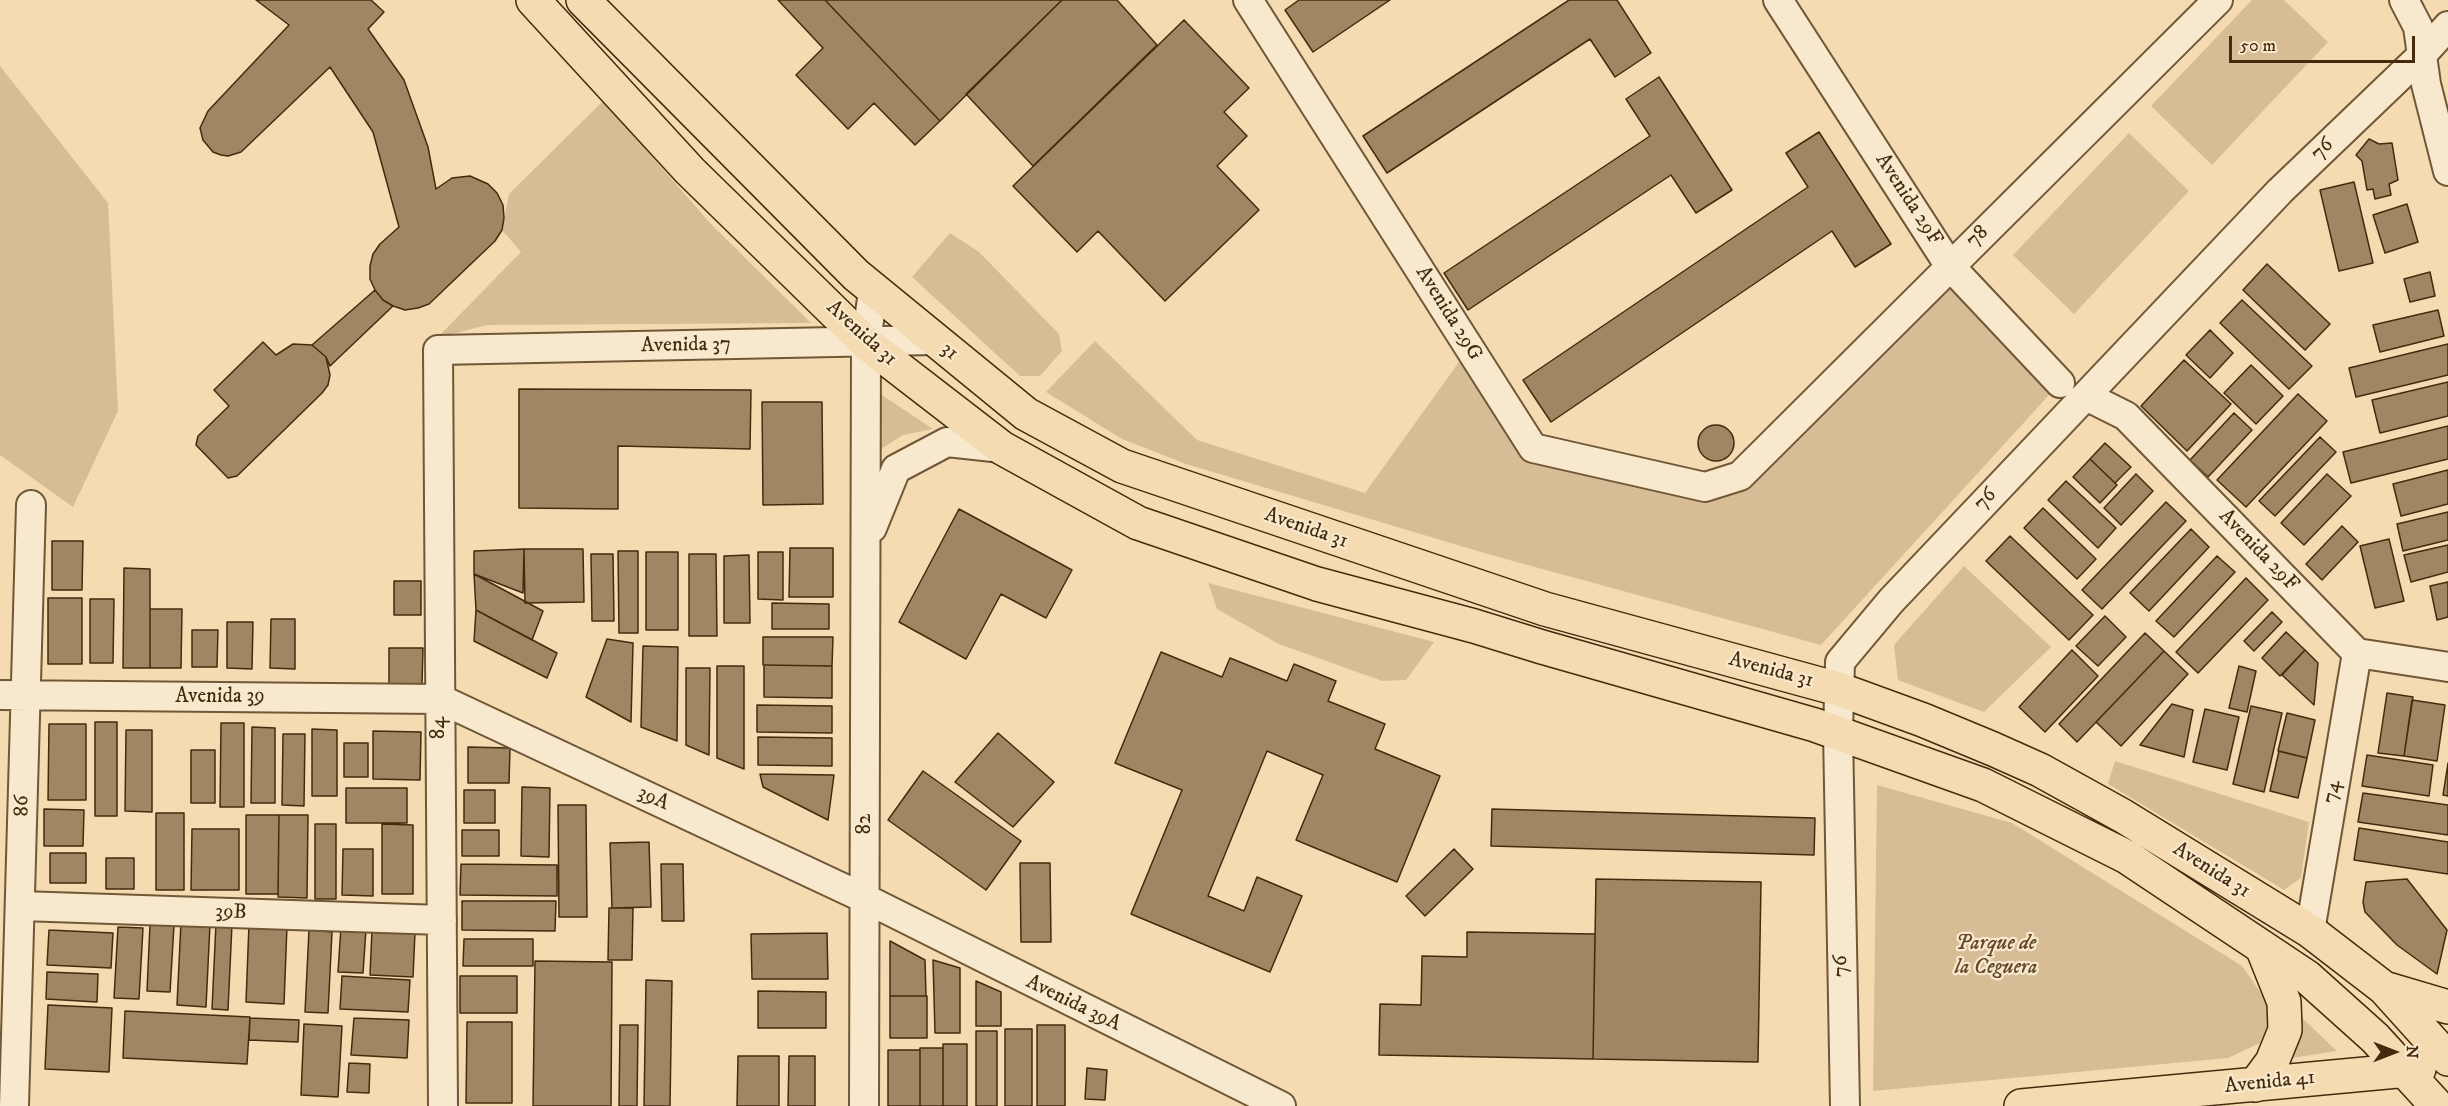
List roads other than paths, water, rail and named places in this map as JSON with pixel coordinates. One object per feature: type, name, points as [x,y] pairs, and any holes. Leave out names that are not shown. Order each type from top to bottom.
[{"type":"main road","name":"Avenida 31","points":[[533,0],[690,171],[866,343],[1002,448],[1138,523],[1317,584],[1474,626],[1827,728],[1983,785],[2127,857],[2307,977],[2375,1038],[2437,1106]]},
{"type":"main road","name":"Avenida 31","points":[[583,0],[873,291]]},
{"type":"main road","name":"31","points":[[873,291],[1026,414]]},
{"type":"main road","name":"Avenida 31","points":[[1026,414],[1122,466],[1545,609],[1838,689],[1923,720],[2040,770],[2123,816],[2310,931],[2384,988],[2448,1059]]},
{"type":"main road","points":[[2255,1085],[2272,1062],[2285,1030],[2284,1002],[2262,946]]},
{"type":"main road","points":[[2384,988],[2448,1007]]},
{"type":"main road","name":"Avenida 41","points":[[2021,1106],[2448,1067]]},
{"type":"street","name":"Avenida 29G","points":[[1248,0],[1533,448],[1705,487],[1740,476]]},
{"type":"street","name":"Avenida 29F","points":[[1778,0],[1949,265],[2060,383]]},
{"type":"street","name":"78","points":[[1740,476],[1949,265],[2218,0]]},
{"type":"street","points":[[2404,0],[2418,27],[2421,56],[2448,171]]},
{"type":"street","name":"76","points":[[1845,1106],[1827,728],[1838,689],[1840,662],[1891,601],[2280,190],[2421,56],[2448,26]]},
{"type":"street","name":"82","points":[[864,1106],[866,343],[873,291]]},
{"type":"street","name":"Avenida 37","points":[[438,350],[934,340]]},
{"type":"street","name":"84","points":[[438,350],[443,1106]]},
{"type":"street","name":"Avenida 29F","points":[[2085,396],[2126,416],[2357,654]]},
{"type":"street","name":"82","points":[[867,541],[896,470],[947,442],[1002,448]]},
{"type":"street","name":"86","points":[[14,1106],[21,906],[13,696],[31,505]]},
{"type":"street","points":[[2357,654],[2448,667]]},
{"type":"street","name":"74","points":[[2310,931],[2357,654]]},
{"type":"street","name":"Avenida 39","points":[[13,696],[440,699]]},
{"type":"street","name":"39A","points":[[440,699],[866,900]]},
{"type":"street","name":"Avenida 39A","points":[[866,900],[1281,1106]]},
{"type":"street","name":"39B","points":[[21,906],[442,920]]},
{"type":"park label","name":"Parque de la Ceguera","points":[[1996,957]]}]
